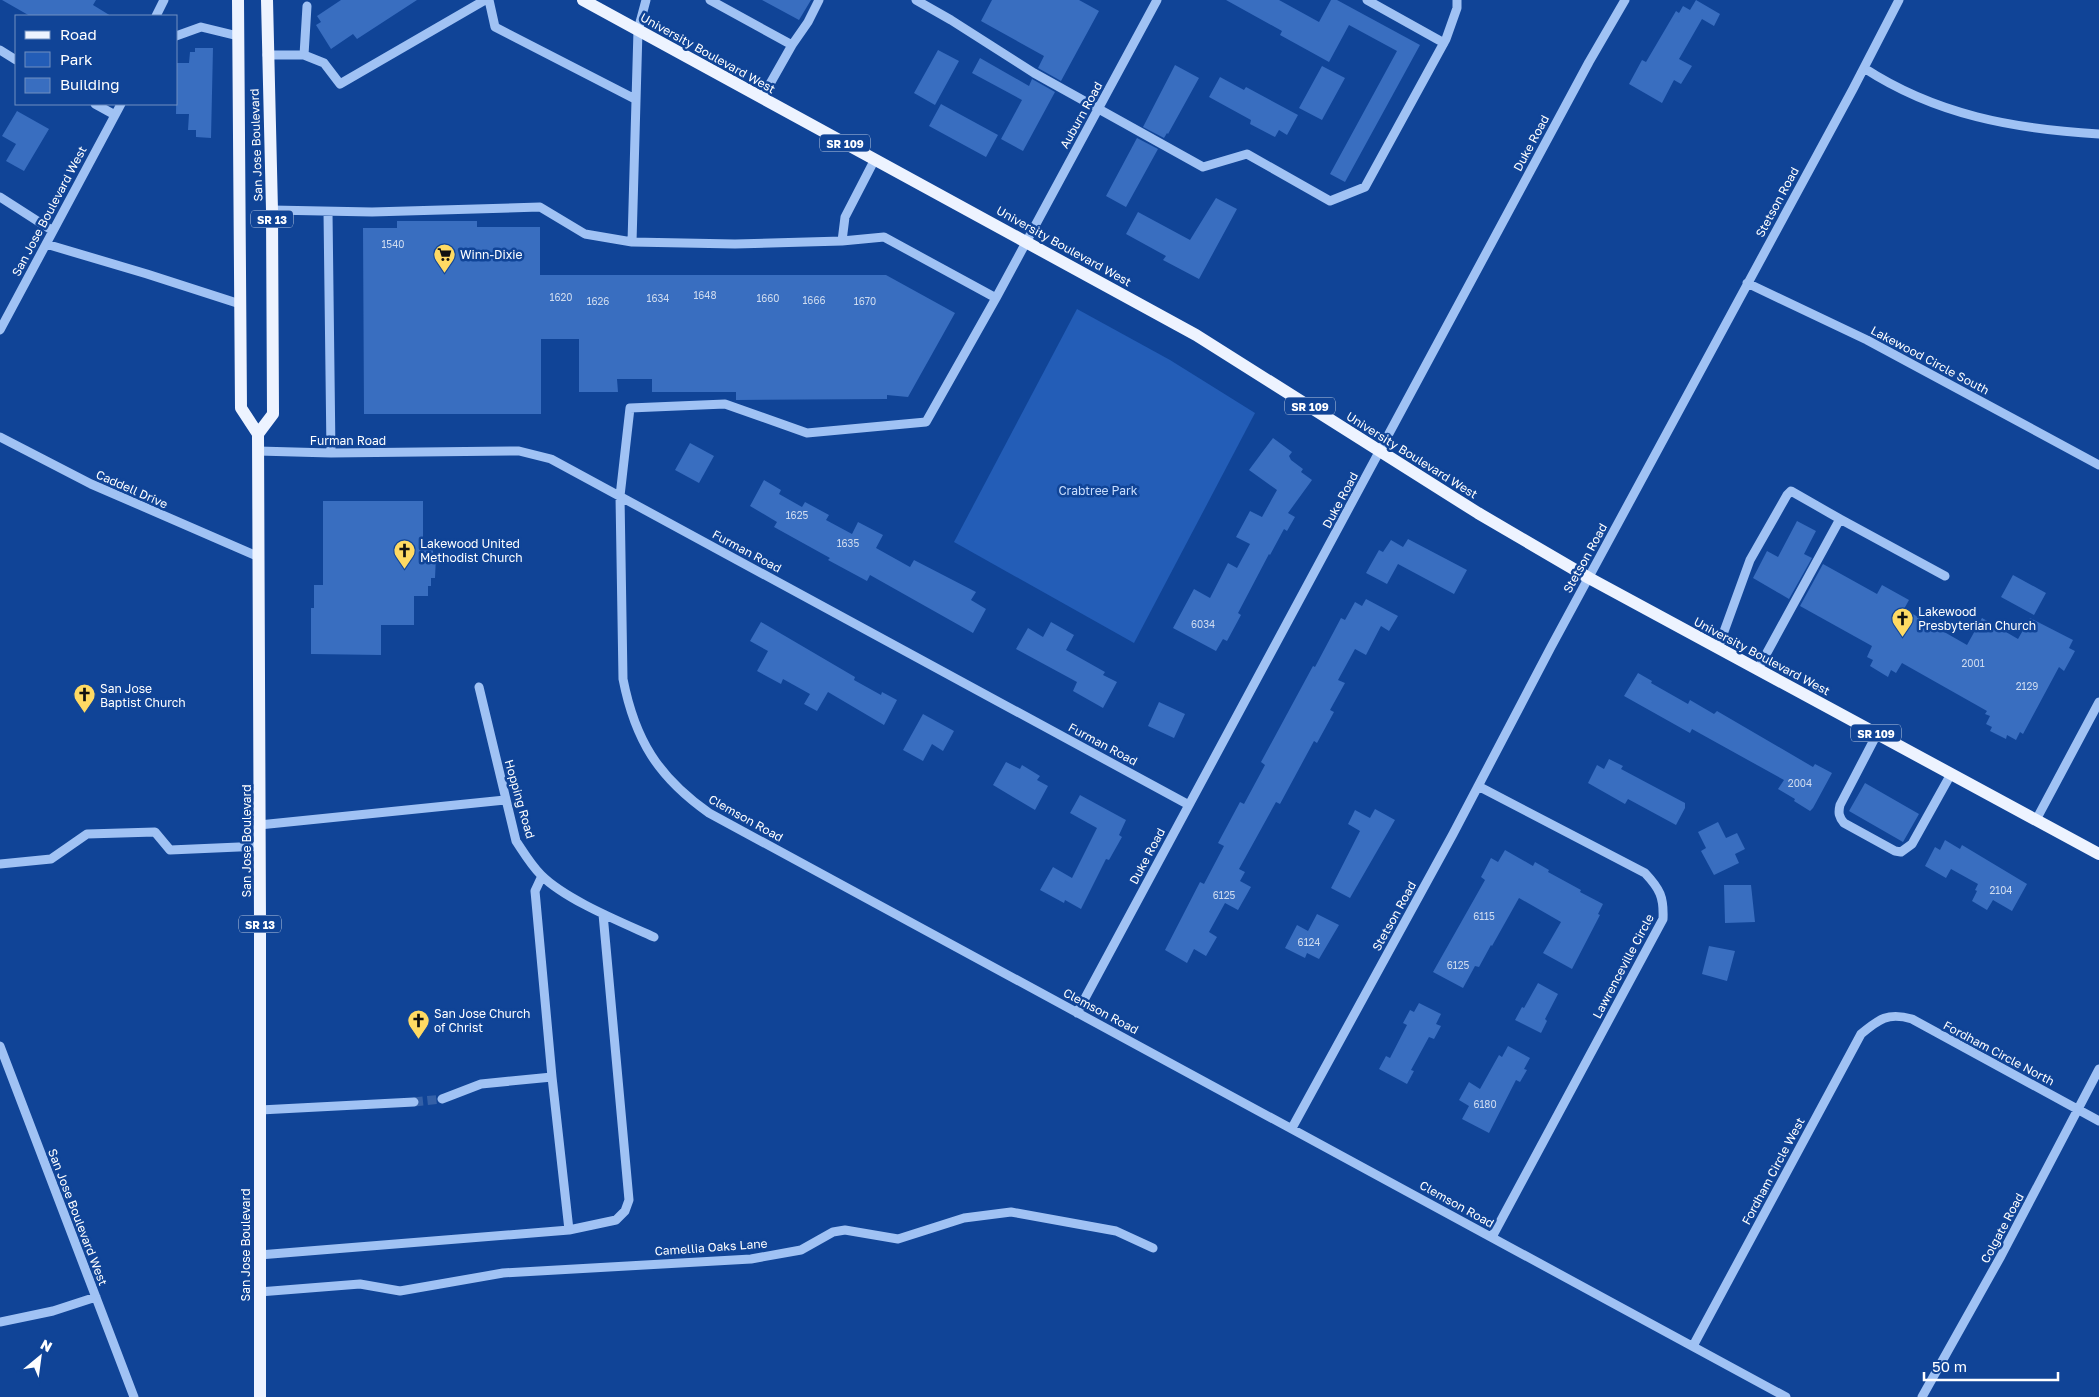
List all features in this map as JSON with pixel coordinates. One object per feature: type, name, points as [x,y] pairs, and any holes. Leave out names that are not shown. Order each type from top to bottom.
[{"type":"main road","name":"San Jose Boulevard","points":[[238,0],[241,408],[258,434],[260,1397]]},
{"type":"main road","name":"San Jose Boulevard","points":[[258,434],[273,414],[272,210],[267,0]]},
{"type":"main road","name":"University Boulevard West","points":[[583,0],[1196,335],[1478,513],[1589,578],[2099,854]]},
{"type":"street","points":[[156,15],[164,0]]},
{"type":"street","points":[[267,54],[304,55],[324,63],[340,84],[485,0]]},
{"type":"street","points":[[489,0],[495,27],[635,99]]},
{"type":"street","points":[[632,242],[638,30],[646,0]]},
{"type":"street","points":[[710,0],[792,45]]},
{"type":"street","points":[[762,98],[792,45],[808,22],[819,0]]},
{"type":"street","points":[[916,0],[1034,73],[1203,167],[1247,154],[1330,201],[1365,187],[1444,43],[1457,8],[1457,0]]},
{"type":"street","name":"Auburn Road","points":[[996,298],[1157,0]]},
{"type":"street","points":[[1367,0],[1444,43]]},
{"type":"street","name":"Duke Road","points":[[1076,1012],[1381,451],[1589,62],[1625,0]]},
{"type":"street","name":"Stetson Road","points":[[1292,1128],[1478,786],[1899,0]]},
{"type":"street","points":[[304,55],[307,6]]},
{"type":"street","points":[[178,35],[201,27],[238,36]]},
{"type":"street","points":[[0,50],[15,59]]},
{"type":"street","points":[[1864,68],[1912,96],[1945,108],[2013,125],[2074,133],[2099,134]]},
{"type":"street","points":[[97,105],[115,115]]},
{"type":"street","name":"San Jose Boulevard West","points":[[0,330],[120,105]]},
{"type":"street","points":[[842,241],[845,217],[875,159]]},
{"type":"street","points":[[0,197],[53,231]]},
{"type":"street","points":[[272,210],[328,212],[540,208],[585,234],[632,242],[734,244],[842,241],[884,237],[996,298]]},
{"type":"street","points":[[328,212],[331,453]]},
{"type":"street","points":[[46,244],[240,304]]},
{"type":"street","name":"Lakewood Circle South","points":[[1746,283],[1868,340],[2099,464]]},
{"type":"street","name":"Clemson Road","points":[[996,298],[926,422],[808,433],[725,404],[630,408],[620,496],[623,679],[628,706],[649,754],[663,773],[687,797],[708,813],[1786,1397]]},
{"type":"street","name":"Caddell Drive","points":[[0,437],[91,484],[257,556]]},
{"type":"street","name":"Furman Road","points":[[258,451],[331,453],[519,451],[562,464],[1189,805]]},
{"type":"street","points":[[1718,648],[1750,560],[1791,491],[1945,576]]},
{"type":"street","points":[[1758,669],[1840,519]]},
{"type":"street","name":"Hopping Road","points":[[479,687],[516,841],[529,861],[542,876],[558,888],[603,914],[654,936]]},
{"type":"street","points":[[2036,820],[2099,702]]},
{"type":"street","points":[[1877,734],[1838,812],[1844,823],[1895,851],[1901,852],[1912,844],[1951,774]]},
{"type":"street","name":"Lawrenceville Circle","points":[[1478,786],[1646,873],[1659,888],[1664,905],[1663,920],[1492,1237]]},
{"type":"street","points":[[259,824],[505,800]]},
{"type":"street","points":[[0,864],[51,859],[87,834],[155,832],[170,850],[259,846]]},
{"type":"street","points":[[542,876],[535,891],[552,1077],[569,1230]]},
{"type":"street","points":[[259,1255],[569,1230],[616,1220],[625,1211],[629,1200],[603,914]]},
{"type":"street","name":"Fordham Circle North","points":[[1884,1017],[1902,1016],[1912,1019],[2099,1121]]},
{"type":"street","name":"Fordham Circle West","points":[[1693,1346],[1861,1034],[1884,1017]]},
{"type":"street","name":"San Jose Boulevard West","points":[[0,1046],[134,1397]]},
{"type":"street","name":"Colgate Road","points":[[1922,1397],[1997,1264],[2099,1068]]},
{"type":"street","points":[[442,1099],[481,1084],[552,1077]]},
{"type":"street","points":[[260,1110],[414,1102]]},
{"type":"street","name":"Camellia Oaks Lane","points":[[259,1292],[360,1284],[400,1290],[503,1273],[751,1259],[801,1250],[833,1232],[845,1230],[898,1239],[964,1218],[1011,1212],[1116,1231],[1153,1248]]},
{"type":"street","points":[[0,1322],[53,1311],[96,1297]]},
{"type":"green space","name":"Crabtree Park","points":[[1077,309],[1170,360],[1255,413],[1134,643],[954,542]]},
{"type":"building","points":[[2,0],[96,0],[93,5],[109,15],[28,15]]},
{"type":"building","points":[[341,0],[417,0],[357,39],[353,34],[331,49],[316,25],[321,22],[317,16]]},
{"type":"building","points":[[762,0],[811,0],[799,20]]},
{"type":"building","points":[[992,0],[1079,0],[1099,11],[1061,81],[1038,68],[1044,56],[981,21]]},
{"type":"building","points":[[1226,0],[1279,0],[1319,22],[1331,0],[1337,0],[1420,45],[1345,182],[1330,174],[1397,51],[1349,25],[1329,62],[1280,35],[1282,31]]},
{"type":"building","points":[[1696,0],[1720,14],[1714,26],[1702,19],[1679,59],[1692,66],[1681,84],[1674,80],[1662,103],[1629,84],[1642,60],[1646,62],[1676,11],[1679,13],[1683,6],[1690,10]]},
{"type":"building","points":[[195,48],[213,48],[211,138],[196,137],[196,130],[188,130],[189,114],[176,114],[176,105],[178,105],[178,63],[189,63],[190,52],[195,52]]},
{"type":"building","points":[[938,50],[959,61],[935,105],[914,93]]},
{"type":"building","points":[[980,58],[1029,86],[1032,79],[1055,92],[1023,151],[1001,139],[1022,100],[972,73]]},
{"type":"building","points":[[1175,65],[1199,78],[1164,138],[1143,127]]},
{"type":"building","points":[[1322,66],[1345,78],[1322,120],[1299,108]]},
{"type":"building","points":[[1220,77],[1244,90],[1246,87],[1298,115],[1287,135],[1279,130],[1275,137],[1250,124],[1251,120],[1209,97]]},
{"type":"building","points":[[941,104],[998,135],[986,157],[929,126]]},
{"type":"building","points":[[17,111],[49,129],[24,171],[6,161],[16,144],[2,136]]},
{"type":"building","points":[[1137,138],[1158,149],[1126,207],[1106,196]]},
{"type":"building","points":[[1216,198],[1237,209],[1199,279],[1163,260],[1166,256],[1126,234],[1138,212],[1190,240]]},
{"type":"building","points":[[397,221],[477,221],[477,227],[540,227],[540,275],[886,275],[955,313],[908,397],[887,395],[887,399],[736,400],[736,392],[652,392],[652,379],[617,379],[618,392],[579,392],[579,339],[541,339],[541,414],[364,414],[363,228],[397,228]]},
{"type":"building","points":[[1273,438],[1292,452],[1289,456],[1291,460],[1303,469],[1301,472],[1312,480],[1288,513],[1295,517],[1287,531],[1284,529],[1269,554],[1238,613],[1241,615],[1227,641],[1223,639],[1216,651],[1173,628],[1194,589],[1210,598],[1228,563],[1237,568],[1250,544],[1236,537],[1250,511],[1262,517],[1277,490],[1249,470]]},
{"type":"building","points":[[690,443],[714,456],[699,483],[675,470]]},
{"type":"building","points":[[764,480],[781,490],[779,494],[802,507],[805,502],[829,515],[826,520],[852,534],[858,522],[883,535],[876,548],[910,567],[914,560],[976,592],[971,600],[986,609],[973,633],[870,575],[867,581],[774,527],[777,522],[750,506]]},
{"type":"building","name":"Lakewood United Methodist Church","points":[[323,501],[423,501],[423,546],[433,546],[433,556],[436,556],[435,578],[431,578],[431,586],[428,586],[428,596],[414,596],[414,625],[381,625],[381,655],[311,654],[311,608],[314,608],[314,585],[323,585]]},
{"type":"building","points":[[1797,521],[1816,531],[1804,554],[1812,558],[1789,599],[1753,578],[1767,551],[1778,557]]},
{"type":"building","points":[[1408,539],[1467,570],[1454,594],[1398,564],[1387,584],[1366,573],[1379,550],[1383,552],[1391,540],[1403,547]]},
{"type":"building","points":[[1823,564],[1877,594],[1882,585],[1909,600],[1904,609],[1967,645],[1982,618],[2018,639],[2030,618],[2073,640],[2069,648],[2075,651],[2064,671],[2059,667],[2023,734],[2020,732],[2016,740],[2007,735],[2006,739],[1990,731],[1992,727],[1986,724],[1990,716],[1985,714],[1987,711],[1902,663],[1896,673],[1891,670],[1888,677],[1870,666],[1873,660],[1867,657],[1872,646],[1800,606]]},
{"type":"building","points":[[2013,575],[2046,593],[2034,615],[2001,597]]},
{"type":"building","points":[[1366,599],[1398,616],[1389,631],[1381,626],[1366,655],[1355,649],[1338,680],[1345,683],[1330,710],[1334,712],[1317,743],[1314,741],[1280,804],[1276,802],[1239,869],[1245,872],[1240,881],[1251,887],[1238,910],[1225,903],[1209,932],[1217,937],[1206,956],[1194,949],[1187,963],[1165,950],[1200,882],[1204,884],[1224,846],[1218,843],[1240,802],[1244,804],[1265,765],[1261,762],[1313,666],[1315,667],[1341,618],[1345,620],[1355,602],[1362,606]]},
{"type":"building","points":[[761,622],[855,677],[854,680],[881,695],[882,692],[897,700],[884,725],[828,692],[817,711],[804,704],[810,694],[783,679],[781,684],[757,671],[768,651],[750,641]]},
{"type":"building","points":[[1051,622],[1074,635],[1066,650],[1105,672],[1103,675],[1117,682],[1103,708],[1073,691],[1077,682],[1016,649],[1028,628],[1043,637]]},
{"type":"building","points":[[1638,673],[1652,681],[1651,683],[1688,704],[1690,700],[1714,714],[1717,711],[1813,767],[1815,764],[1832,773],[1813,808],[1810,811],[1778,789],[1784,780],[1692,729],[1690,733],[1624,696]]},
{"type":"building","points":[[1159,702],[1185,714],[1174,738],[1148,726]]},
{"type":"building","points":[[923,714],[954,731],[943,751],[932,744],[923,761],[903,750]]},
{"type":"building","points":[[1609,759],[1623,766],[1621,769],[1685,803],[1685,808],[1676,825],[1628,799],[1625,804],[1588,783],[1597,765],[1604,769]]},
{"type":"building","points":[[1006,762],[1020,769],[1022,765],[1040,776],[1037,780],[1048,786],[1035,810],[993,785]]},
{"type":"building","points":[[1865,783],[1919,814],[1903,842],[1849,811]]},
{"type":"building","points":[[1080,795],[1126,820],[1119,835],[1122,837],[1109,860],[1106,859],[1081,909],[1065,900],[1064,903],[1040,890],[1053,867],[1072,878],[1097,828],[1070,813]]},
{"type":"building","points":[[1375,809],[1395,820],[1350,898],[1331,888],[1360,831],[1348,824],[1355,810],[1370,818]]},
{"type":"building","points":[[1718,822],[1726,838],[1737,833],[1745,849],[1735,854],[1739,863],[1714,875],[1701,851],[1706,848],[1698,832]]},
{"type":"building","points":[[1945,840],[1960,849],[1962,845],[2027,884],[2012,911],[1993,900],[1987,910],[1972,901],[1978,884],[1951,869],[1946,878],[1925,866],[1935,847],[1940,850]]},
{"type":"building","points":[[1505,850],[1533,866],[1535,862],[1549,870],[1548,872],[1581,890],[1580,892],[1603,904],[1598,914],[1600,915],[1572,969],[1543,953],[1561,922],[1519,898],[1479,967],[1475,966],[1463,988],[1433,972],[1485,880],[1481,877],[1491,858],[1498,862]]},
{"type":"building","points":[[1724,885],[1751,885],[1755,922],[1725,923]]},
{"type":"building","points":[[1317,914],[1339,925],[1319,959],[1307,953],[1305,958],[1285,948],[1297,925],[1308,931]]},
{"type":"building","points":[[1709,946],[1735,951],[1727,981],[1702,974]]},
{"type":"building","points":[[1538,983],[1558,994],[1545,1019],[1547,1021],[1541,1033],[1515,1020]]},
{"type":"building","points":[[1419,1003],[1441,1014],[1436,1024],[1441,1026],[1434,1039],[1429,1037],[1411,1070],[1414,1071],[1407,1084],[1379,1069],[1386,1056],[1390,1058],[1407,1025],[1403,1023],[1410,1010],[1414,1012]]},
{"type":"building","points":[[1508,1046],[1530,1058],[1524,1069],[1527,1070],[1520,1082],[1516,1080],[1489,1133],[1462,1119],[1469,1106],[1459,1100],[1469,1082],[1480,1089],[1499,1055],[1502,1057]]},
{"type":"tunnel","points":[[414,1102],[442,1099]]},
{"type":"place","name":"Winn-Dixie","points":[[444,273]]},
{"type":"place","name":"Lakewood United Methodist Church","points":[[404,569]]},
{"type":"place","name":"Lakewood Presbyterian Church","points":[[1902,637]]},
{"type":"place","name":"San Jose Baptist Church","points":[[84,714]]},
{"type":"place","name":"San Jose Church of Christ","points":[[418,1039]]}]
